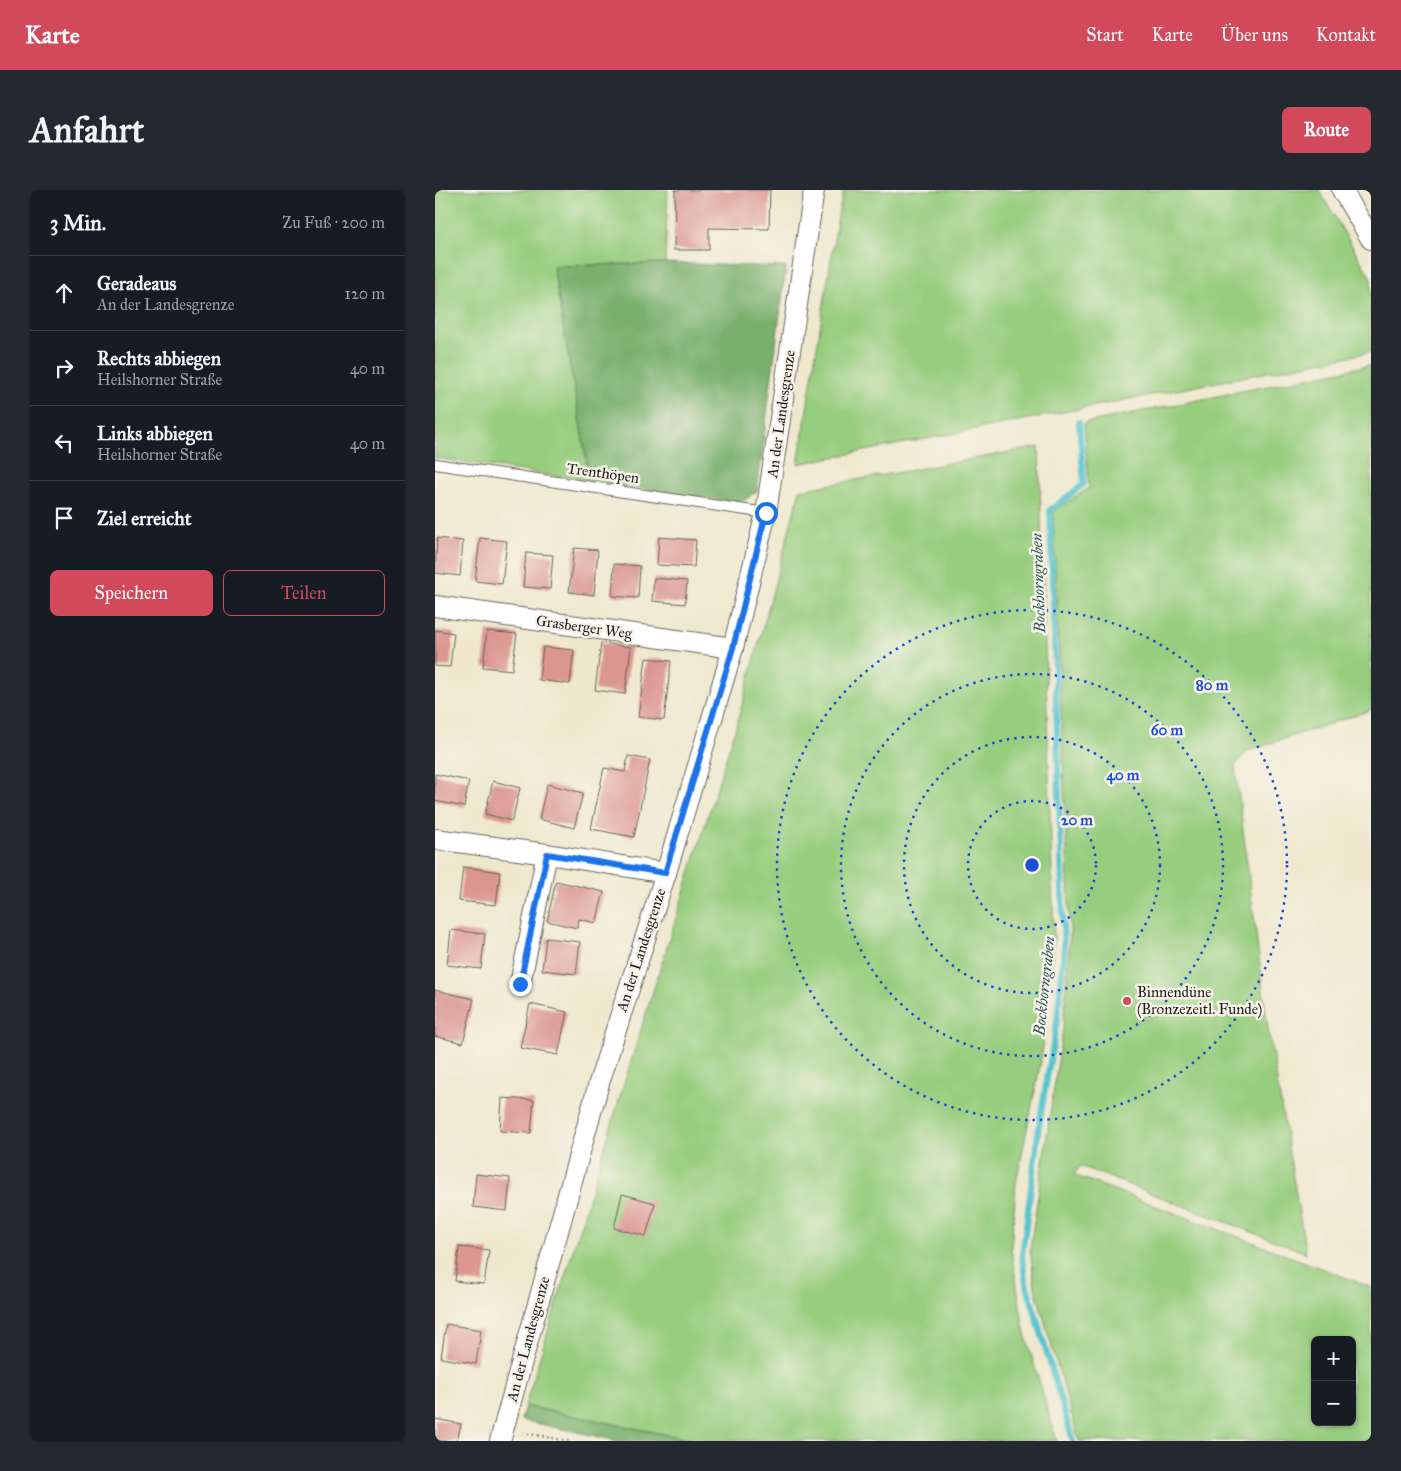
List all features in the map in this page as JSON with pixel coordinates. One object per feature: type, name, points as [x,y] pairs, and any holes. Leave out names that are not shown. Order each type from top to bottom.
[{"type":"street","name":"An der Landesgrenze","points":[[502,1436],[599,1083],[733,648],[766,513],[814,190]]},
{"type":"street","points":[[1342,190],[1371,239]]},
{"type":"street","name":"Grasberger Weg","points":[[435,606],[733,648]]},
{"type":"street","points":[[435,839],[547,854],[665,873]]},
{"type":"street","points":[[520,984],[547,854]]},
{"type":"lane","name":"Trenthöpen","points":[[435,464],[766,513]]},
{"type":"path","points":[[502,1436],[569,1441]]},
{"type":"green space","points":[[435,190],[668,190],[665,263],[553,266],[590,481],[435,458]]},
{"type":"green space","points":[[844,190],[1319,190],[1371,278],[1371,352],[798,464],[839,210]]},
{"type":"green space","points":[[665,263],[786,267],[757,491],[741,503],[590,481],[553,266]]},
{"type":"green space","points":[[1371,365],[1371,710],[1247,751],[1235,766],[1267,1022],[1306,1253],[1080,1166],[1074,1175],[1371,1287],[1371,1441],[1079,1441],[1035,1288],[1030,1249],[1063,1027],[1070,933],[1053,511],[1089,488],[1084,423]]},
{"type":"green space","points":[[1039,447],[1054,940],[1041,1061],[1016,1183],[1011,1249],[1024,1330],[1057,1441],[698,1441],[525,1406],[738,720],[800,490]]},
{"type":"green space","points":[[525,1406],[698,1441],[618,1441],[521,1420]]},
{"type":"building","points":[[675,190],[770,190],[769,229],[709,228],[709,250],[674,250]]},
{"type":"building","points":[[659,537],[696,540],[694,567],[657,565]]},
{"type":"building","points":[[437,538],[463,541],[460,576],[435,573]]},
{"type":"building","points":[[480,538],[507,541],[502,584],[475,581]]},
{"type":"building","points":[[574,548],[598,550],[594,595],[569,592]]},
{"type":"building","points":[[526,553],[553,555],[550,589],[523,587]]},
{"type":"building","points":[[614,564],[640,566],[638,598],[612,596]]},
{"type":"building","points":[[654,578],[687,581],[685,604],[652,601]]},
{"type":"building","points":[[435,630],[454,633],[450,667],[435,666]]},
{"type":"building","points":[[487,631],[517,634],[512,670],[483,667]]},
{"type":"building","points":[[601,643],[631,647],[625,694],[595,690]]},
{"type":"building","points":[[543,647],[574,650],[570,684],[539,680]]},
{"type":"building","points":[[646,658],[671,661],[664,720],[638,717]]},
{"type":"building","points":[[628,756],[650,760],[634,837],[591,829],[604,768],[625,772]]},
{"type":"building","points":[[435,774],[469,781],[464,807],[435,801]]},
{"type":"building","points":[[493,781],[520,788],[512,821],[485,814]]},
{"type":"building","points":[[547,784],[583,793],[574,828],[539,819]]},
{"type":"building","points":[[463,867],[500,872],[496,905],[459,901]]},
{"type":"building","points":[[556,881],[604,892],[596,923],[579,919],[577,928],[547,921]]},
{"type":"building","points":[[451,930],[485,934],[481,969],[447,965]]},
{"type":"building","points":[[546,938],[580,942],[576,974],[542,970]]},
{"type":"building","points":[[435,990],[474,999],[463,1043],[435,1036]]},
{"type":"building","points":[[530,1004],[567,1012],[558,1055],[520,1048]]},
{"type":"building","points":[[502,1098],[534,1100],[531,1133],[500,1131]]},
{"type":"building","points":[[476,1174],[510,1178],[507,1211],[473,1207]]},
{"type":"building","points":[[622,1194],[655,1203],[646,1236],[614,1228]]},
{"type":"building","points":[[459,1247],[489,1250],[484,1284],[455,1281]]},
{"type":"building","points":[[446,1324],[481,1330],[476,1364],[441,1358]]},
{"type":"building","points":[[435,1419],[461,1424],[457,1441],[435,1441]]},
{"type":"waterway","name":"Bockhorngraben","points":[[1073,1441],[1025,1279],[1022,1256],[1040,1119],[1057,1021],[1064,951],[1050,510],[1084,484],[1079,422]]},
{"type":"place","name":"Binnendüne (Bronzezeitl. Funde)","points":[[1127,1001]]},
{"type":"route","points":[[520,984],[547,854],[665,873],[733,648],[766,513]]}]
